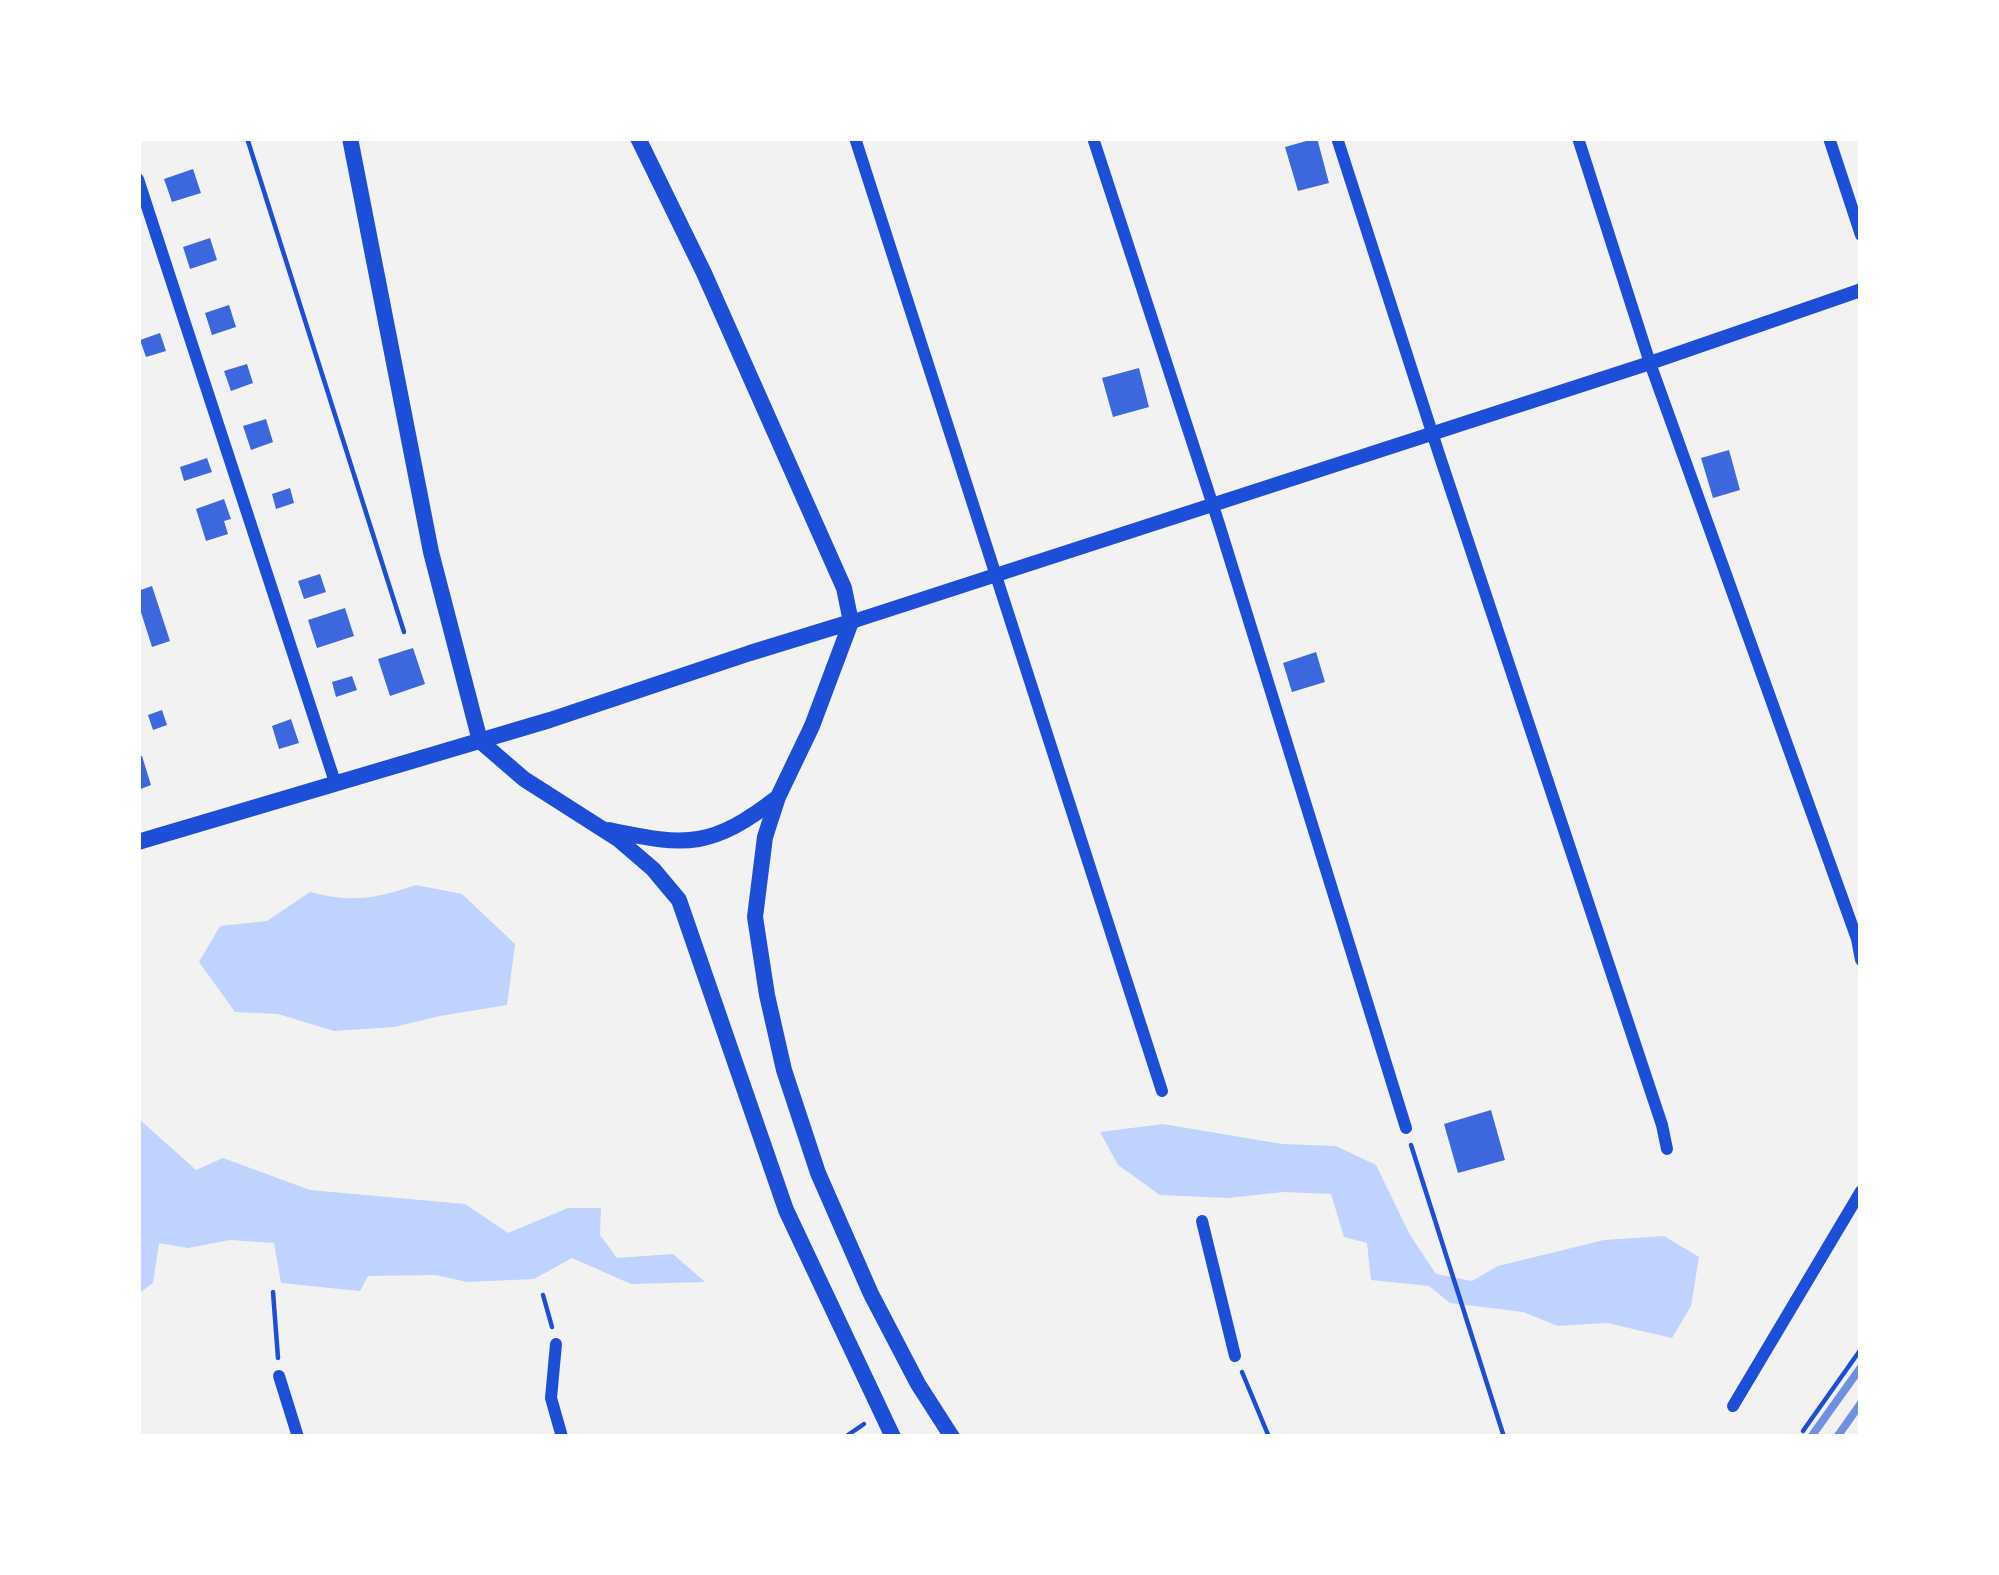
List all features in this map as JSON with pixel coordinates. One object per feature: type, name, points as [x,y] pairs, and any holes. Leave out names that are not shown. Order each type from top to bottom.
[{"type":"main road","points":[[350,138],[431,552],[480,741],[524,779],[602,829],[653,869],[679,900],[786,1210],[893,1437]]},
{"type":"main road","points":[[638,138],[704,273],[844,588],[851,622],[812,726],[778,797],[765,837],[755,917],[784,1070],[818,1173],[918,1384],[952,1437]]},
{"type":"main road","points":[[138,842],[480,741],[851,622]]},
{"type":"main road","points":[[602,829],[657,841],[702,841],[745,823],[778,797]]},
{"type":"street","points":[[855,138],[1162,1091]]},
{"type":"street","points":[[1093,138],[1213,505],[1406,1128]]},
{"type":"street","points":[[1337,138],[1667,1149]]},
{"type":"street","points":[[1578,138],[1650,362],[1861,960]]},
{"type":"street","points":[[1829,138],[1861,235]]},
{"type":"street","points":[[138,179],[334,782]]},
{"type":"street","points":[[851,622],[1861,290]]},
{"type":"street","points":[[1733,1406],[1861,1191]]},
{"type":"street","points":[[1202,1221],[1235,1356]]},
{"type":"street","points":[[556,1344],[551,1398],[562,1437]]},
{"type":"street","points":[[279,1376],[298,1437]]},
{"type":"path","points":[[247,138],[404,632]]},
{"type":"path","points":[[1406,1128],[1504,1437]]},
{"type":"path","points":[[273,1292],[279,1376]]},
{"type":"path","points":[[543,1295],[556,1344]]},
{"type":"path","points":[[1803,1432],[1861,1349]]},
{"type":"path","points":[[1235,1356],[1269,1437]]},
{"type":"water","points":[[416,885],[462,894],[515,944],[507,1005],[394,1027],[334,1031],[278,1014],[235,1012],[199,962],[220,926],[267,921],[310,892],[363,898]]},
{"type":"water","points":[[138,1118],[196,1170],[223,1158],[310,1190],[465,1204],[508,1233],[568,1208],[601,1208],[600,1235],[617,1258],[673,1254],[705,1282],[631,1284],[572,1258],[534,1279],[467,1282],[436,1275],[368,1276],[360,1291],[281,1283],[274,1243],[230,1240],[188,1248],[159,1243],[153,1283],[138,1294],[142,1239],[138,1237]]},
{"type":"water","points":[[1163,1124],[1282,1144],[1336,1146],[1376,1165],[1410,1235],[1436,1274],[1472,1281],[1498,1266],[1604,1240],[1664,1236],[1699,1257],[1691,1306],[1672,1338],[1607,1323],[1558,1326],[1523,1312],[1450,1303],[1429,1286],[1371,1280],[1367,1243],[1344,1237],[1331,1194],[1160,1195],[1118,1165],[1100,1132]]},
{"type":"building","points":[[1317,138],[1329,183],[1298,191],[1285,147]]},
{"type":"building","points":[[193,169],[201,193],[172,202],[164,179]]},
{"type":"building","points":[[210,238],[217,260],[190,269],[183,247]]},
{"type":"building","points":[[229,305],[236,327],[212,335],[205,313]]},
{"type":"building","points":[[160,333],[166,351],[146,357],[140,340]]},
{"type":"building","points":[[247,364],[253,383],[231,391],[224,371]]},
{"type":"building","points":[[1139,368],[1149,407],[1113,417],[1102,378]]},
{"type":"building","points":[[266,419],[273,442],[251,450],[243,426]]},
{"type":"building","points":[[1729,450],[1740,490],[1713,498],[1701,458]]},
{"type":"building","points":[[207,458],[212,472],[184,481],[180,467]]},
{"type":"building","points":[[290,488],[294,503],[276,509],[272,494]]},
{"type":"building","points":[[224,499],[231,519],[224,521],[228,534],[206,541],[196,509]]},
{"type":"building","points":[[320,574],[326,592],[304,599],[298,581]]},
{"type":"building","points":[[152,586],[170,641],[152,647],[138,591]]},
{"type":"building","points":[[345,608],[354,636],[317,648],[308,620]]},
{"type":"building","points":[[413,648],[425,684],[390,696],[378,659]]},
{"type":"building","points":[[1316,652],[1325,682],[1292,692],[1283,663]]},
{"type":"building","points":[[352,676],[357,690],[336,697],[332,682]]},
{"type":"building","points":[[162,710],[167,725],[153,730],[148,715]]},
{"type":"building","points":[[291,719],[299,743],[279,749],[272,726]]},
{"type":"building","points":[[142,756],[151,785],[138,790],[138,757]]},
{"type":"building","points":[[1491,1110],[1505,1160],[1458,1173],[1444,1124]]},
{"type":"railway","points":[[1811,1437],[1861,1367]]},
{"type":"railway","points":[[1837,1437],[1861,1403]]}]
